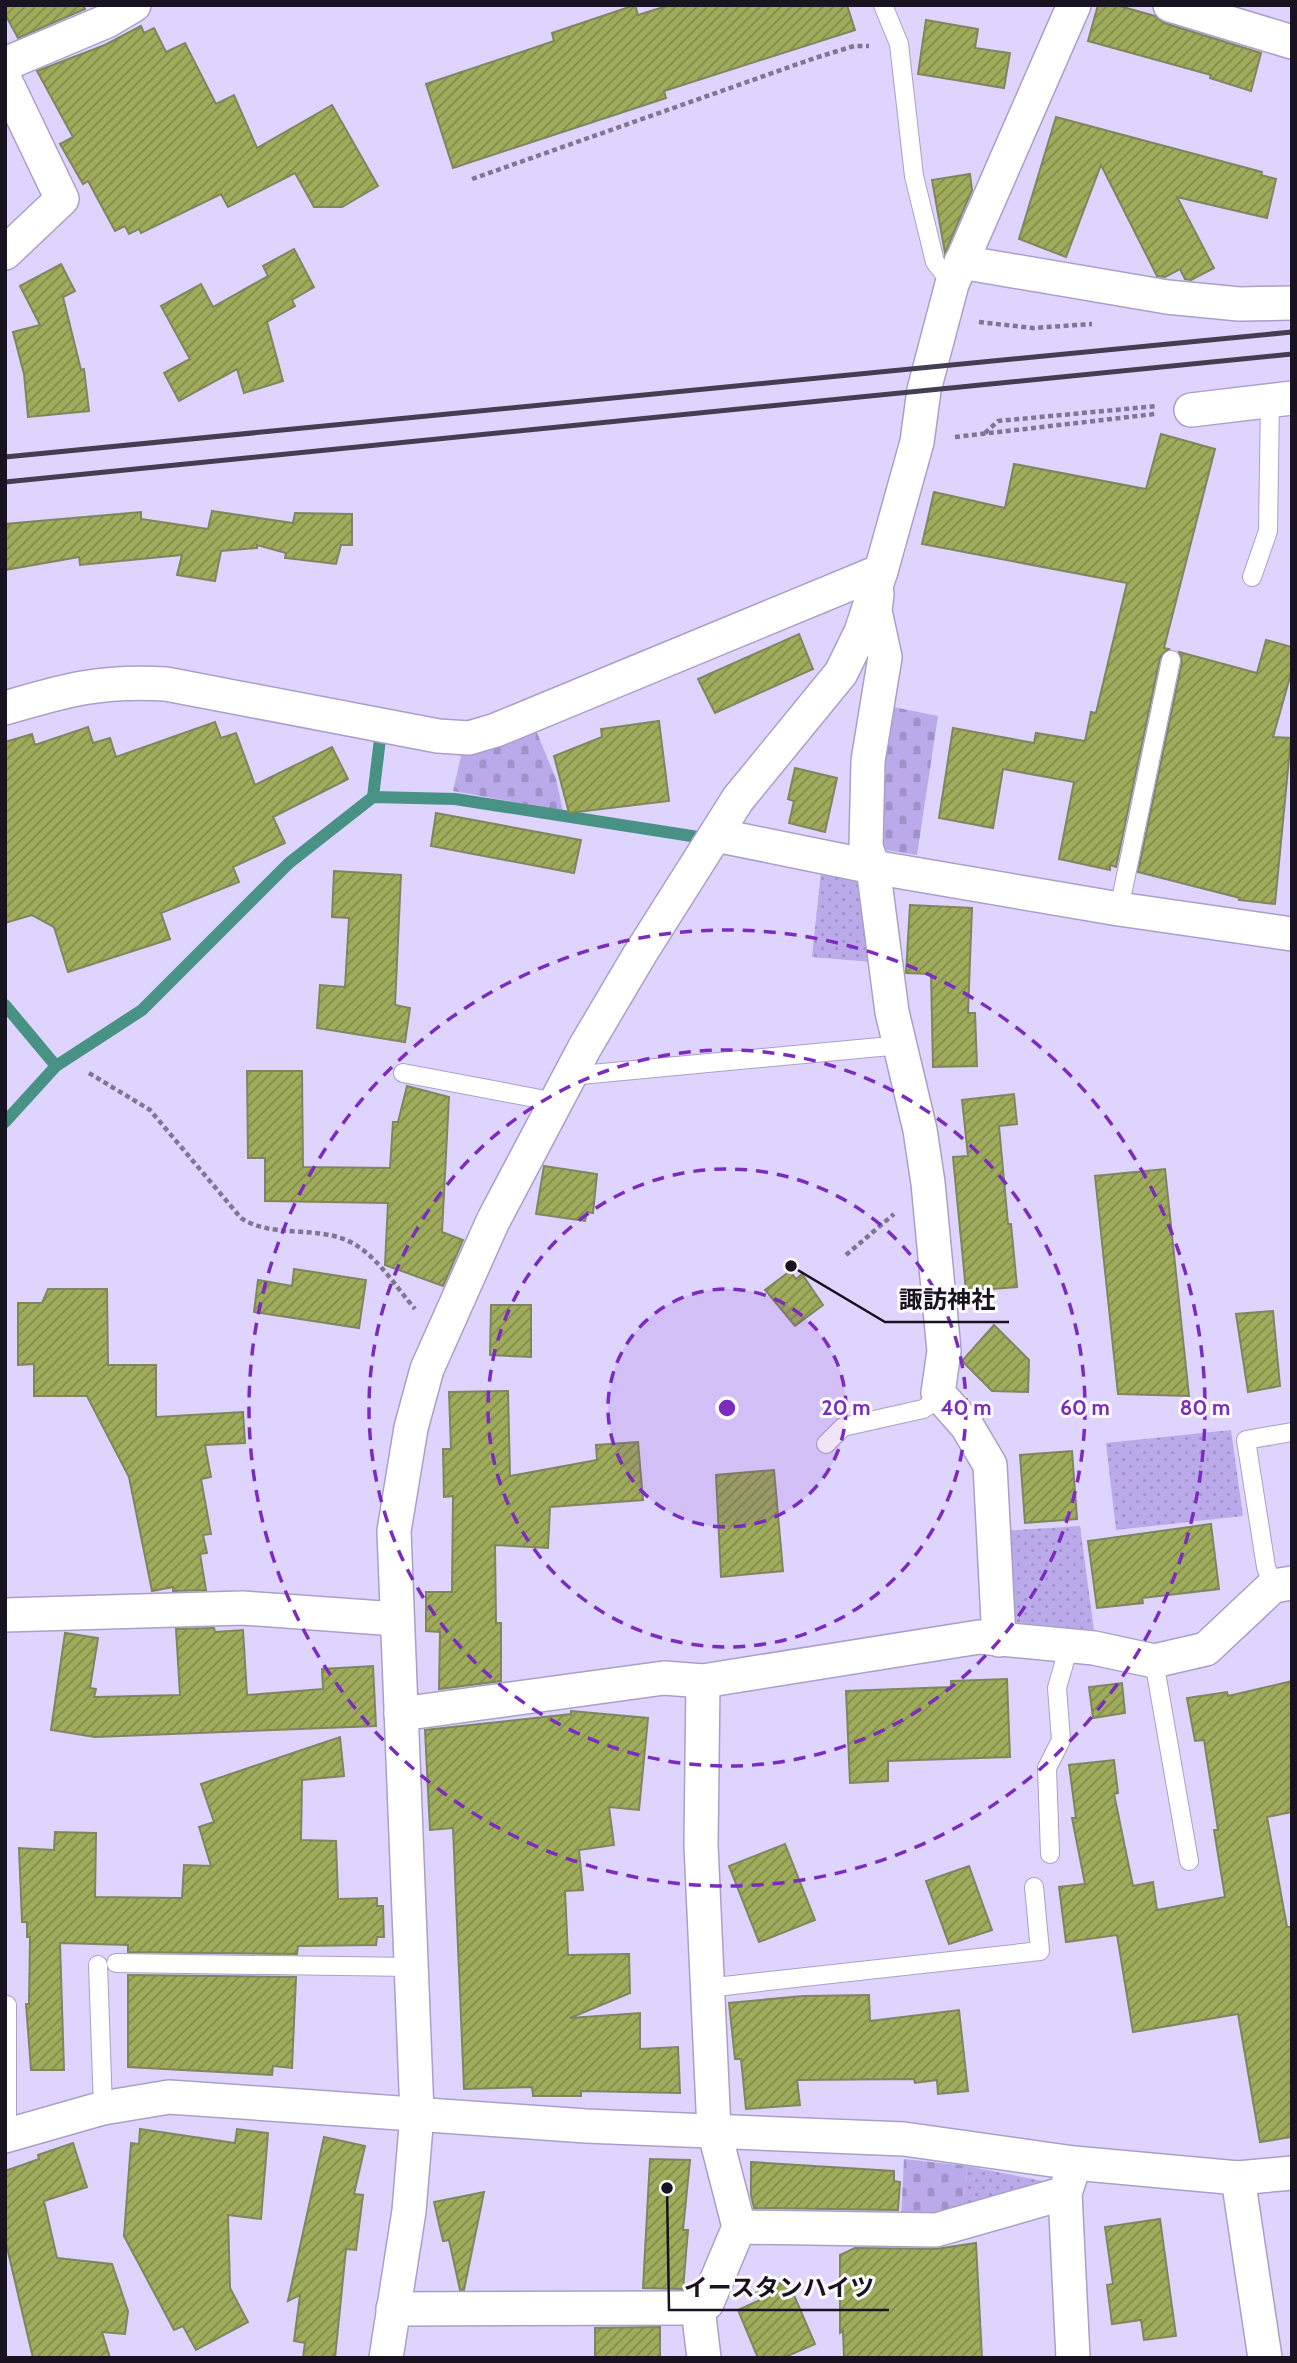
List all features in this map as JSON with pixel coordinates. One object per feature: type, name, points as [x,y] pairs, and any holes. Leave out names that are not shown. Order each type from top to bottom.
[{"type":"street","points":[[5,64],[107,21],[134,5]]},
{"type":"street","points":[[386,2358],[409,2211],[417,2114],[394,1531],[400,1482],[424,1381],[493,1221],[563,1089],[640,954],[738,799],[841,673],[860,632],[881,571],[917,442],[924,390],[957,273],[1074,5]]},
{"type":"street","points":[[1170,5],[1292,42]]},
{"type":"street","points":[[5,80],[61,199],[5,253]]},
{"type":"street","points":[[957,273],[1240,304],[1292,303]]},
{"type":"street","points":[[1178,408],[1281,400]]},
{"type":"street","points":[[5,708],[74,688],[122,681],[155,683],[438,736],[469,738],[637,674],[881,571]]},
{"type":"street","points":[[881,571],[875,611],[885,657],[873,727],[867,785],[866,847],[873,867],[892,1012],[928,1183],[944,1351],[938,1393],[967,1426],[990,1465],[999,1640]]},
{"type":"street","points":[[716,835],[873,867],[1119,909],[1292,934]]},
{"type":"street","points":[[401,1714],[664,1678],[703,1681],[979,1637],[1069,1646],[1154,1661],[1206,1649],[1282,1584]]},
{"type":"street","points":[[5,1615],[243,1608],[396,1619]]},
{"type":"street","points":[[393,2309],[698,2308],[707,2303],[739,2227],[714,2130],[701,1845],[703,1681]]},
{"type":"street","points":[[6,2136],[103,2108],[169,2097],[586,2126],[904,2139],[1070,2178],[1238,2178],[1292,2173]]},
{"type":"street","points":[[739,2227],[936,2230],[1070,2178]]},
{"type":"street","points":[[1070,2178],[1073,2358]]},
{"type":"street","points":[[1238,2178],[1265,2358]]},
{"type":"street","points":[[698,2308],[704,2358]]},
{"type":"lane","points":[[883,5],[899,44],[914,176],[935,262],[957,273]]},
{"type":"lane","points":[[1252,578],[1268,531],[1281,400]]},
{"type":"lane","points":[[1119,909],[1171,660]]},
{"type":"lane","points":[[403,1073],[563,1089],[901,1045]]},
{"type":"lane","points":[[826,1444],[842,1427],[923,1409],[933,1403],[938,1393]]},
{"type":"lane","points":[[1282,1584],[1266,1566],[1246,1440],[1292,1432]]},
{"type":"lane","points":[[1050,1854],[1047,1768],[1061,1740],[1057,1688],[1069,1646]]},
{"type":"lane","points":[[1154,1661],[1189,1861]]},
{"type":"lane","points":[[706,1989],[1040,1951],[1034,1887]]},
{"type":"lane","points":[[103,2108],[107,1964],[412,1967]]},
{"type":"lane","points":[[6,2136],[7,2005]]},
{"type":"path","points":[[472,179],[815,58],[854,46],[899,44]]},
{"type":"path","points":[[978,322],[1033,328],[1101,324]]},
{"type":"path","points":[[985,433],[998,421],[1178,408]]},
{"type":"path","points":[[917,442],[1178,408]]},
{"type":"path","points":[[89,1073],[150,1110],[240,1218],[253,1226],[331,1235],[348,1240],[364,1251],[440,1339]]},
{"type":"path","points":[[846,1255],[928,1183]]},
{"type":"green space","points":[[883,705],[938,716],[917,855],[874,848]]},
{"type":"green space","points":[[535,728],[556,779],[563,811],[453,791],[462,752]]},
{"type":"green space","points":[[821,872],[860,878],[872,962],[812,957]]},
{"type":"green space","points":[[1231,1430],[1243,1516],[1116,1530],[1106,1443]]},
{"type":"green space","points":[[1080,1526],[1094,1630],[1008,1622],[1001,1531]]},
{"type":"green space","points":[[904,2159],[967,2166],[961,2215],[901,2221]]},
{"type":"green space","points":[[967,2166],[1043,2181],[1038,2195],[961,2215]]},
{"type":"building","points":[[5,5],[83,5],[85,9],[18,38],[5,14]]},
{"type":"building","points":[[635,5],[638,15],[670,5],[847,5],[855,30],[664,91],[666,98],[453,168],[426,84],[554,41],[552,33]]},
{"type":"building","points":[[1098,5],[1116,5],[1155,16],[1164,23],[1261,53],[1251,91],[1210,78],[1211,75],[1088,41]]},
{"type":"building","points":[[926,20],[978,29],[975,48],[1010,53],[1004,88],[918,74]]},
{"type":"building","points":[[141,26],[144,33],[154,28],[166,52],[185,43],[216,104],[234,95],[257,148],[332,105],[378,186],[342,207],[314,207],[295,173],[228,207],[221,194],[141,233],[139,229],[129,234],[125,226],[115,231],[88,181],[83,184],[60,144],[73,137],[37,71],[105,45]]},
{"type":"building","points":[[1056,117],[1262,172],[1261,175],[1276,179],[1267,218],[1177,197],[1214,268],[1191,280],[1185,279],[1180,269],[1165,277],[1157,276],[1101,165],[1066,257],[1019,239]]},
{"type":"building","points":[[970,174],[972,190],[945,253],[932,180]]},
{"type":"building","points":[[294,249],[314,287],[292,300],[295,306],[267,322],[283,381],[244,393],[237,369],[179,401],[164,373],[190,359],[161,306],[201,284],[213,307],[268,276],[263,266]]},
{"type":"building","points":[[61,264],[75,291],[63,297],[81,370],[84,369],[89,411],[28,417],[24,374],[13,332],[40,325],[20,286]]},
{"type":"building","points":[[1161,434],[1215,449],[1164,648],[1169,649],[1160,658],[1116,867],[1110,865],[1110,870],[1059,859],[1074,782],[1003,769],[993,828],[939,818],[953,728],[1034,743],[1036,733],[1085,741],[1091,712],[1096,713],[1127,583],[922,544],[934,492],[1005,508],[1014,464],[1146,489]]},
{"type":"building","points":[[212,511],[293,523],[295,513],[352,514],[352,545],[341,545],[336,564],[285,558],[286,553],[257,545],[257,548],[221,551],[215,581],[177,575],[182,555],[80,565],[79,557],[5,570],[5,524],[141,512],[141,519],[208,529]]},
{"type":"building","points":[[799,634],[813,669],[715,713],[698,679]]},
{"type":"building","points":[[1266,640],[1292,647],[1292,670],[1273,737],[1291,738],[1275,904],[1239,900],[1240,898],[1138,872],[1182,662],[1179,652],[1257,673]]},
{"type":"building","points":[[659,721],[669,801],[569,813],[554,756],[602,737],[601,729]]},
{"type":"building","points":[[215,722],[221,738],[236,733],[255,785],[332,747],[348,779],[273,817],[285,843],[233,867],[239,882],[161,913],[170,939],[68,972],[54,927],[32,915],[5,923],[5,742],[32,734],[35,745],[88,727],[93,743],[110,738],[116,757]]},
{"type":"building","points":[[795,768],[837,778],[825,832],[789,823],[794,801],[788,799]]},
{"type":"building","points":[[436,813],[581,840],[574,873],[431,846]]},
{"type":"building","points":[[334,871],[401,875],[395,1005],[410,1008],[405,1042],[317,1028],[320,985],[345,987],[349,918],[332,917]]},
{"type":"building","points":[[910,905],[972,908],[968,1013],[975,1013],[977,1066],[933,1067],[931,974],[906,973]]},
{"type":"building","points":[[247,1071],[302,1071],[303,1167],[390,1168],[393,1122],[398,1122],[407,1086],[449,1097],[442,1232],[463,1240],[443,1286],[385,1265],[388,1203],[265,1201],[265,1158],[248,1158]]},
{"type":"building","points":[[1014,1094],[1017,1124],[999,1126],[1017,1287],[966,1291],[953,1157],[968,1156],[962,1100]]},
{"type":"building","points":[[544,1166],[597,1174],[593,1213],[587,1212],[585,1221],[536,1214]]},
{"type":"building","points":[[1165,1169],[1189,1396],[1118,1394],[1095,1176]]},
{"type":"building","points":[[294,1269],[366,1280],[359,1328],[254,1312],[258,1280],[292,1286]]},
{"type":"building","points":[[790,1271],[796,1279],[802,1274],[823,1305],[795,1326],[765,1290]]},
{"type":"building","points":[[48,1289],[107,1289],[108,1365],[156,1365],[156,1417],[243,1412],[245,1443],[205,1445],[211,1477],[201,1479],[211,1534],[203,1535],[207,1553],[200,1554],[206,1590],[173,1591],[173,1587],[152,1591],[129,1477],[87,1396],[34,1396],[34,1364],[18,1365],[18,1303],[42,1303]]},
{"type":"building","points":[[491,1305],[531,1305],[531,1357],[490,1355]]},
{"type":"building","points":[[1273,1311],[1280,1386],[1248,1392],[1236,1314]]},
{"type":"building","points":[[994,1325],[1029,1360],[1028,1392],[992,1391],[962,1361]]},
{"type":"building","points":[[508,1391],[510,1476],[597,1460],[596,1445],[638,1442],[643,1500],[550,1507],[548,1548],[495,1545],[496,1623],[501,1623],[501,1681],[439,1689],[440,1632],[426,1631],[426,1592],[452,1592],[453,1496],[444,1497],[443,1449],[451,1449],[449,1392]]},
{"type":"building","points":[[1072,1451],[1077,1519],[1025,1523],[1020,1455]]},
{"type":"building","points":[[774,1470],[783,1571],[721,1577],[716,1475]]},
{"type":"building","points":[[1211,1524],[1219,1589],[1142,1598],[1143,1603],[1097,1608],[1088,1541]]},
{"type":"building","points":[[214,1628],[215,1632],[243,1630],[247,1695],[323,1689],[322,1669],[373,1666],[376,1726],[95,1737],[51,1730],[65,1633],[98,1638],[90,1688],[96,1689],[94,1697],[180,1695],[176,1629]]},
{"type":"building","points":[[1007,1679],[1010,1757],[888,1761],[888,1781],[850,1783],[846,1691],[951,1687],[951,1681]]},
{"type":"building","points":[[1292,1681],[1292,1812],[1267,1817],[1287,1927],[1292,1927],[1292,2137],[1260,2142],[1238,2014],[1133,2032],[1117,1935],[1066,1942],[1059,1887],[1085,1884],[1072,1818],[1076,1818],[1069,1765],[1114,1760],[1118,1793],[1114,1794],[1133,1886],[1153,1882],[1157,1910],[1225,1897],[1204,1740],[1195,1741],[1187,1698],[1227,1692],[1228,1696]]},
{"type":"building","points":[[1122,1683],[1125,1713],[1093,1718],[1089,1687]]},
{"type":"building","points":[[571,1711],[648,1718],[639,1810],[609,1807],[614,1845],[579,1850],[583,1890],[565,1891],[568,1955],[629,1954],[630,1993],[570,2018],[640,2013],[640,2049],[678,2047],[680,2093],[581,2091],[581,2096],[533,2096],[532,2087],[464,2089],[453,1828],[430,1830],[425,1730],[571,1714]]},
{"type":"building","points":[[340,1737],[344,1776],[302,1780],[301,1840],[336,1841],[338,1899],[377,1898],[377,1906],[383,1906],[384,1937],[377,1937],[376,1945],[298,1946],[297,1954],[128,1952],[128,1945],[60,1943],[64,2070],[31,2070],[26,2004],[29,2004],[30,1937],[27,1937],[27,1922],[22,1922],[19,1848],[54,1850],[55,1832],[96,1833],[95,1897],[182,1898],[184,1865],[211,1866],[199,1827],[214,1822],[201,1784]]},
{"type":"building","points":[[785,1844],[815,1920],[759,1942],[729,1866]]},
{"type":"building","points":[[969,1866],[992,1930],[949,1944],[926,1881]]},
{"type":"building","points":[[128,1975],[296,1977],[292,2068],[273,2066],[272,2075],[128,2067]]},
{"type":"building","points":[[869,1995],[870,2021],[959,2010],[968,2091],[938,2094],[937,2080],[915,2083],[914,2079],[797,2080],[800,2105],[746,2109],[741,2059],[735,2059],[729,2003],[803,1996]]},
{"type":"building","points":[[140,2129],[235,2143],[237,2129],[268,2133],[261,2219],[228,2215],[230,2288],[248,2322],[196,2350],[183,2326],[174,2330],[124,2236],[131,2143],[139,2144]]},
{"type":"building","points":[[324,2137],[365,2146],[354,2194],[363,2195],[356,2250],[346,2249],[335,2358],[303,2358],[305,2343],[294,2341],[300,2295],[288,2301]]},
{"type":"building","points":[[73,2143],[87,2187],[44,2201],[57,2258],[112,2264],[128,2311],[125,2334],[102,2332],[110,2358],[33,2358],[5,2239],[5,2171],[39,2159],[38,2155]]},
{"type":"building","points":[[650,2159],[690,2160],[683,2230],[688,2230],[683,2289],[643,2288]]},
{"type":"building","points":[[751,2162],[894,2171],[894,2181],[900,2182],[898,2210],[754,2208],[751,2195]]},
{"type":"building","points":[[484,2192],[464,2290],[460,2290],[449,2240],[443,2241],[434,2202]]},
{"type":"building","points":[[1160,2219],[1176,2336],[1144,2340],[1141,2320],[1112,2324],[1107,2285],[1113,2284],[1105,2227]]},
{"type":"building","points":[[976,2243],[982,2358],[844,2358],[843,2331],[840,2333],[840,2255],[855,2248],[936,2249]]},
{"type":"building","points":[[787,2279],[815,2344],[783,2358],[758,2358],[738,2310],[760,2300],[756,2293]]},
{"type":"building","points":[[660,2327],[660,2358],[595,2358],[595,2328]]},
{"type":"waterway","points":[[373,797],[380,739]]},
{"type":"waterway","points":[[5,1122],[56,1066],[142,1010],[289,863],[373,797],[455,799],[698,837]]},
{"type":"waterway","points":[[5,1005],[56,1066]]},
{"type":"railway","points":[[5,457],[1292,332]]},
{"type":"railway","points":[[5,482],[1292,354]]},
{"type":"place","name":"諏訪神社","points":[[791,1266]]},
{"type":"place","name":"イースタンハイツ","points":[[667,2188]]}]
